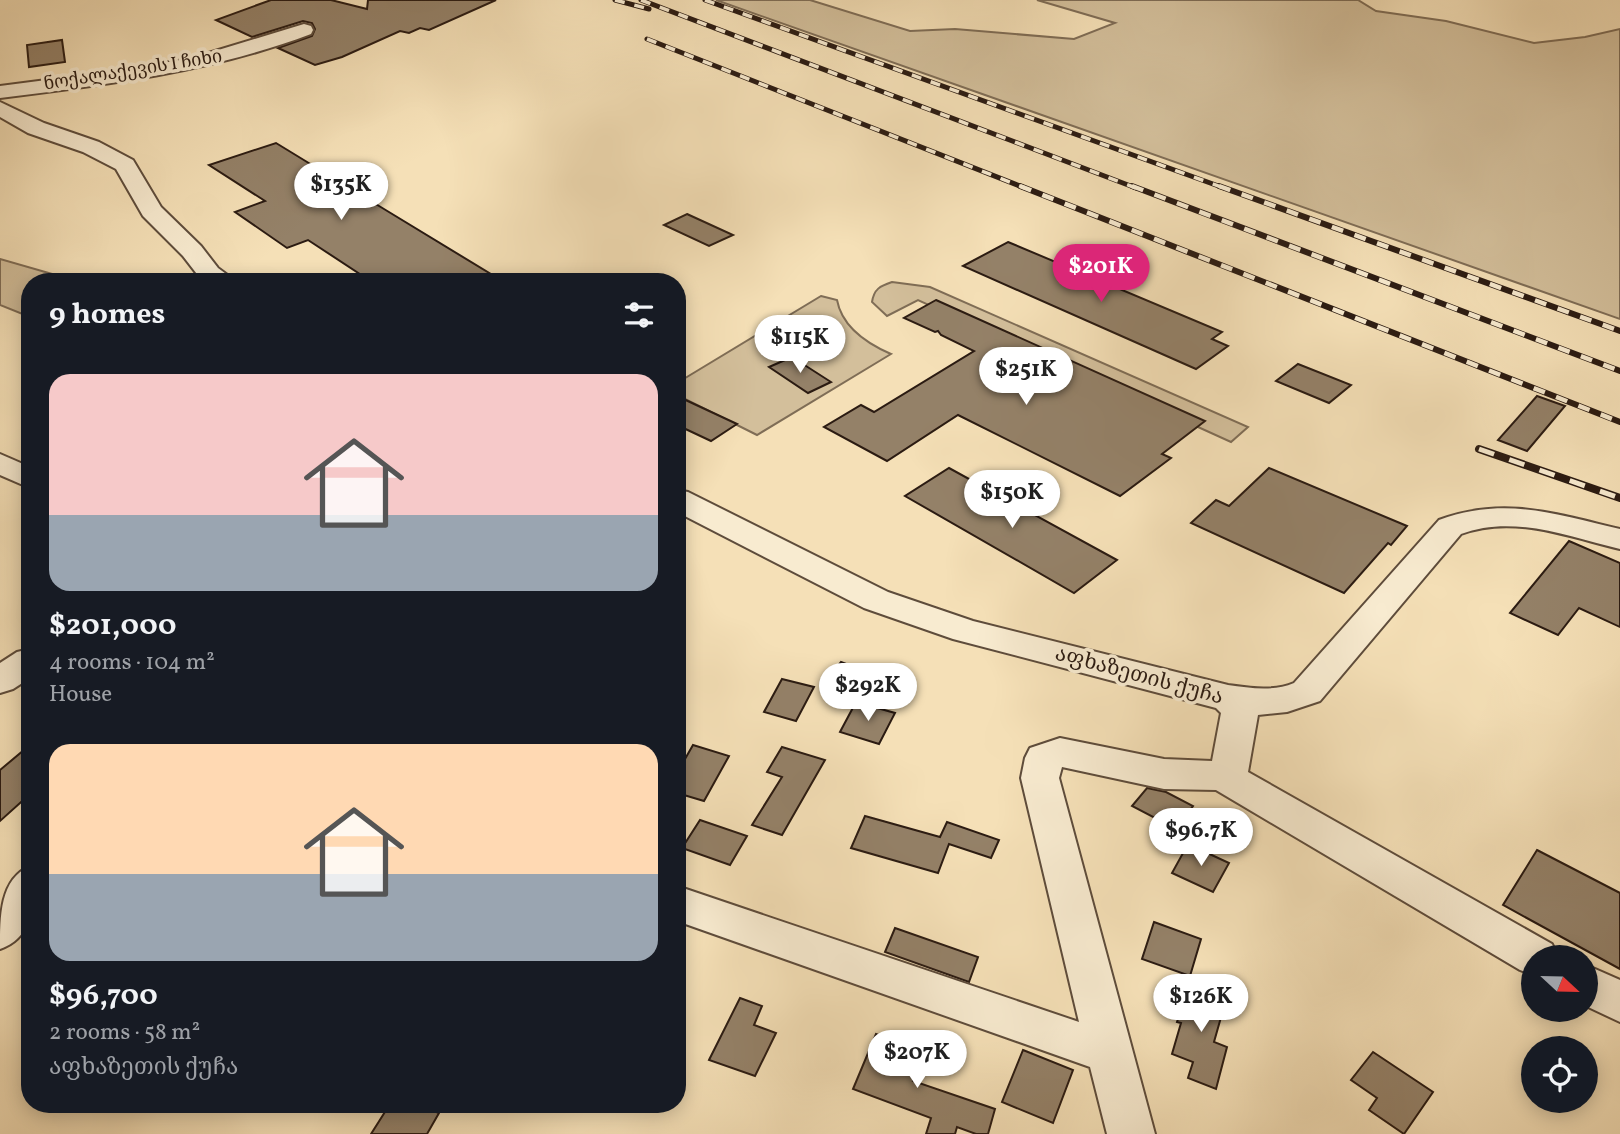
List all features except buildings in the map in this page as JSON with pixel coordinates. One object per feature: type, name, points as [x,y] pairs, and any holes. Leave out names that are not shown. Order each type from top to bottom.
[{"type":"street","name":"ნოქალაქევის I ჩიხი","points":[[0,92],[129,75],[202,62],[274,42],[304,30]]},
{"type":"street","points":[[0,108],[36,128],[91,147],[125,165],[151,211],[192,251],[209,273]]},
{"type":"street","points":[[0,463],[21,474]]},
{"type":"street","name":"აფხაზეთის ქუჩა","points":[[686,504],[876,600],[965,631],[1228,698],[1240,709],[1230,771],[1223,776]]},
{"type":"street","points":[[1228,698],[1254,703],[1273,702],[1291,699],[1307,692],[1450,527],[1460,522],[1505,517],[1525,519],[1620,539]]},
{"type":"street","points":[[0,680],[21,667]]},
{"type":"street","points":[[1131,1134],[1040,778],[1044,758],[1060,752],[1164,774],[1223,776],[1521,948]]},
{"type":"street","points":[[0,931],[21,897]]},
{"type":"street","points":[[686,906],[1110,1054]]},
{"type":"street","points":[[1598,990],[1620,1002]]},
{"type":"shaded area","points":[[716,0],[810,0],[910,31],[955,29],[1074,39],[1115,23],[1037,0],[1358,0],[1376,11],[1446,21],[1534,43],[1585,37],[1620,29],[1620,319]]},
{"type":"shaded area","points":[[0,259],[49,273],[21,273],[21,313],[0,305]]},
{"type":"shaded area","points":[[892,282],[930,287],[1248,427],[1231,442],[918,300],[887,316],[872,302],[878,289]]},
{"type":"shaded area","points":[[821,296],[837,300],[844,318],[857,333],[891,354],[757,435],[686,400],[686,378]]},
{"type":"railway","points":[[615,0],[649,9]]},
{"type":"railway","points":[[641,0],[1136,188]]},
{"type":"railway","points":[[705,0],[1224,188]]},
{"type":"railway","points":[[647,39],[1025,188]]},
{"type":"railway","points":[[1020,186],[1620,422]]},
{"type":"railway","points":[[1132,186],[1620,371]]},
{"type":"railway","points":[[1219,186],[1620,331]]},
{"type":"railway","points":[[1479,449],[1620,498]]}]
